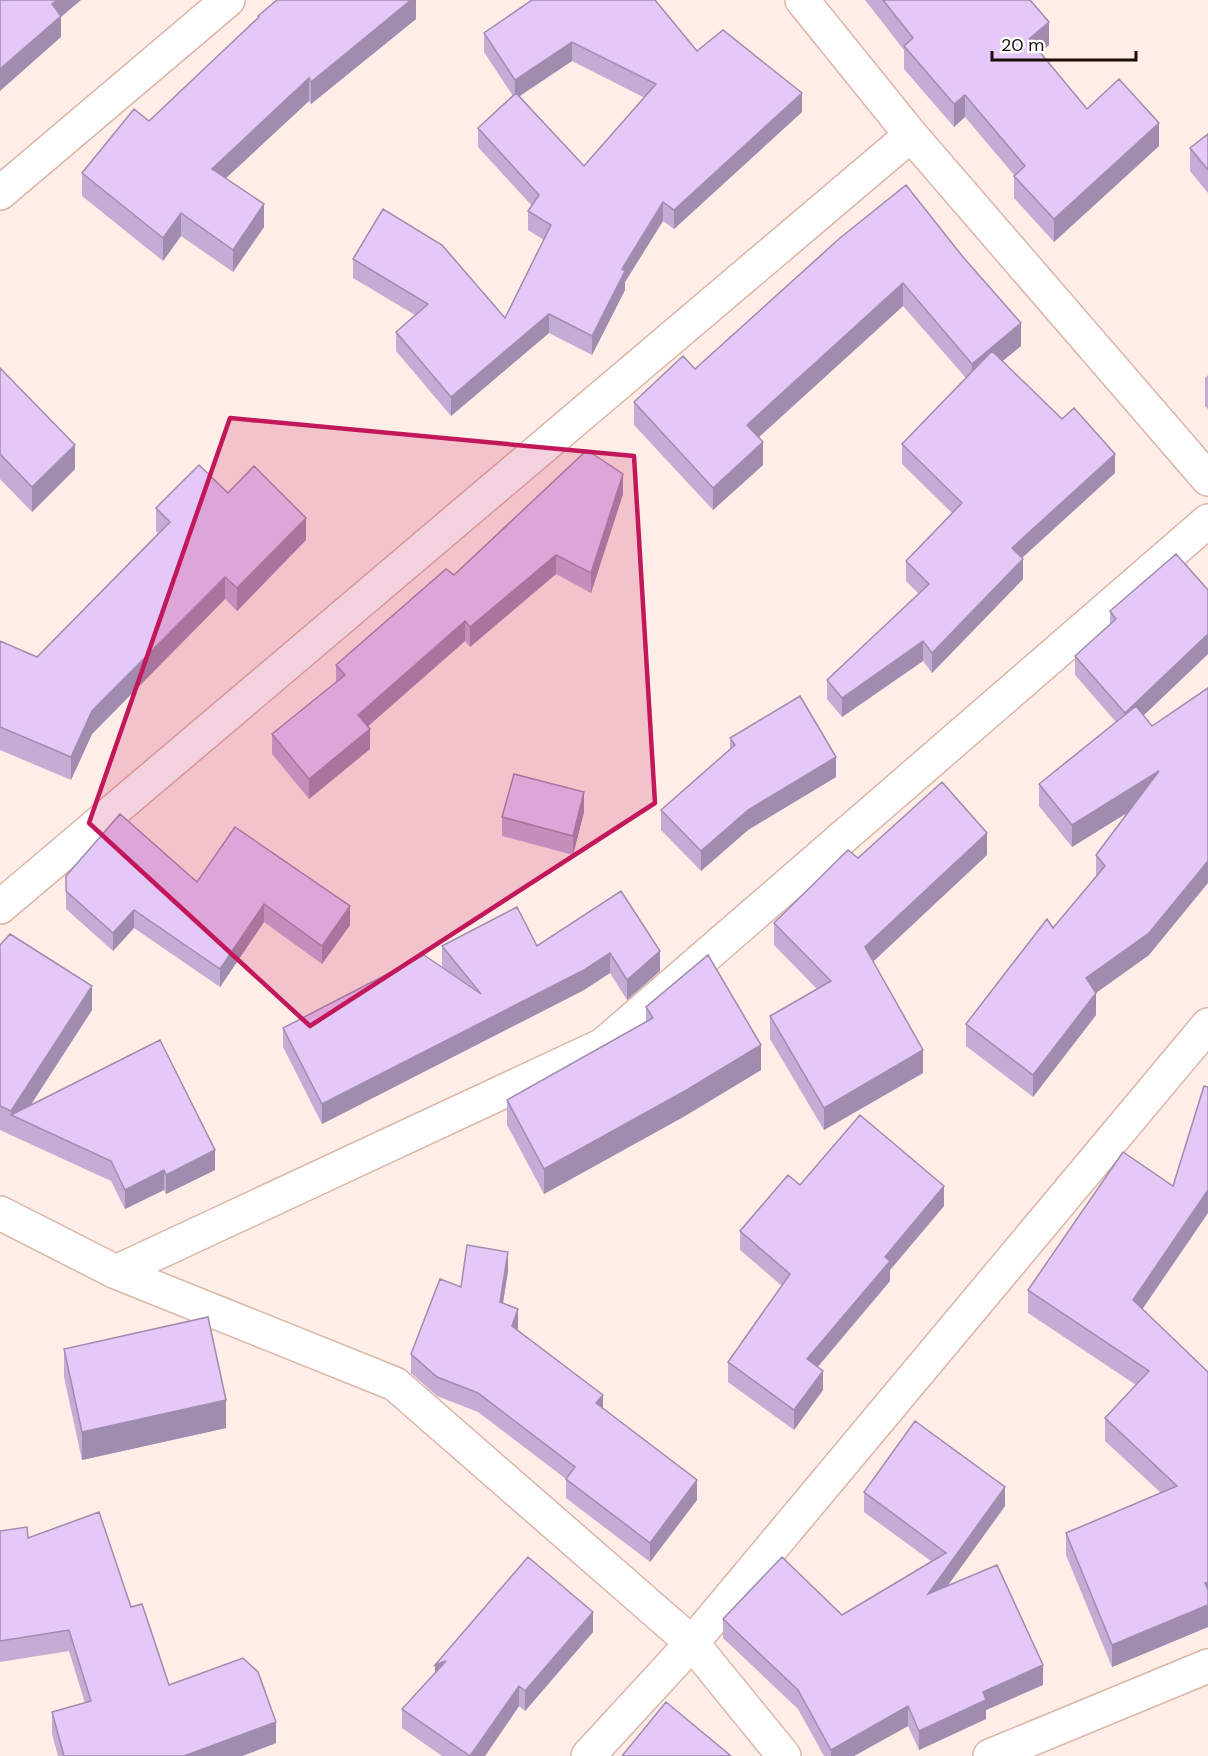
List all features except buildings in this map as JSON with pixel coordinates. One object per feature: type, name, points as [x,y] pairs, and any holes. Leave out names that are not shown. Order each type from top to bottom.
[{"type":"street","points":[[0,193],[228,0]]},
{"type":"street","points":[[802,0],[911,135],[1208,479]]},
{"type":"street","points":[[0,907],[911,135]]},
{"type":"street","points":[[116,1272],[603,1045],[1208,521]]},
{"type":"street","points":[[588,1756],[692,1643],[1208,1025]]},
{"type":"street","points":[[0,1213],[116,1272],[395,1384],[692,1643],[784,1756]]},
{"type":"street","points":[[990,1756],[1208,1666]]},
{"type":"highlighted area","points":[[230,418],[634,456],[655,803],[310,1026],[89,823]]}]
